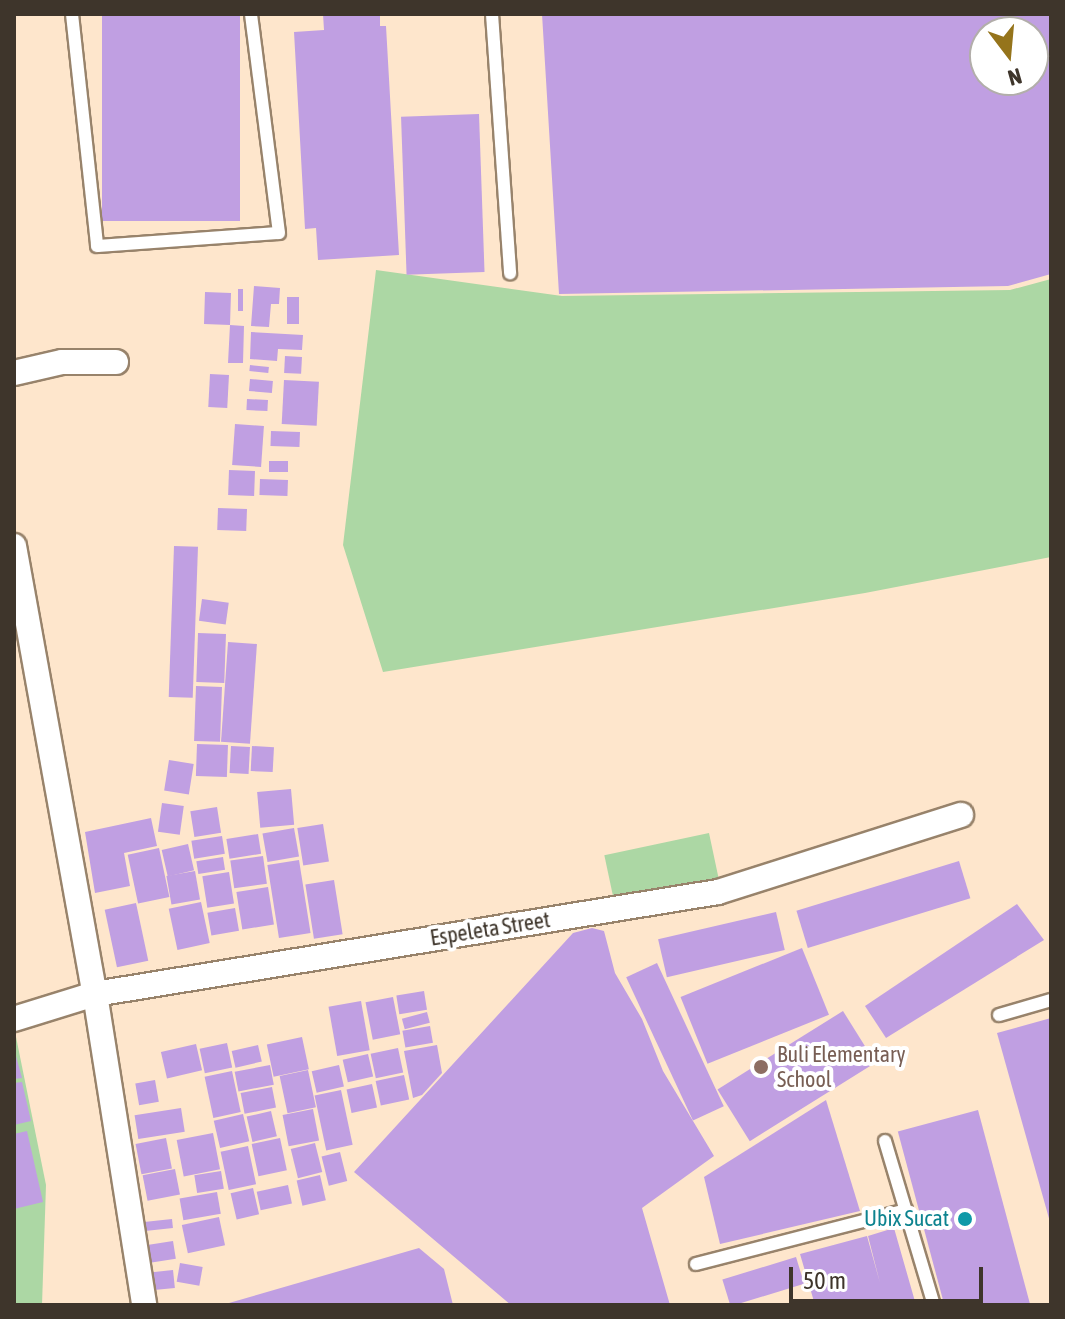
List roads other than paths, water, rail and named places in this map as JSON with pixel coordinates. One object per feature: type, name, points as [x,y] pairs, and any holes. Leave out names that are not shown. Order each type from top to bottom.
[{"type":"street","points":[[14,373],[62,362],[116,362]]},
{"type":"street","points":[[14,546],[95,994],[144,1305]]},
{"type":"street","name":"Espeleta Street","points":[[14,1019],[95,994],[718,892],[961,815]]},
{"type":"lane","points":[[72,14],[97,246],[279,233],[251,14]]},
{"type":"lane","points":[[492,14],[510,273]]},
{"type":"lane","points":[[999,1015],[1051,1000]]},
{"type":"lane","points":[[885,1141],[934,1305]]},
{"type":"lane","points":[[696,1264],[906,1210]]},
{"type":"place","name":"Buli Elementary School","points":[[761,1067]]},
{"type":"place","name":"Ubix Sucat","points":[[965,1219]]}]
